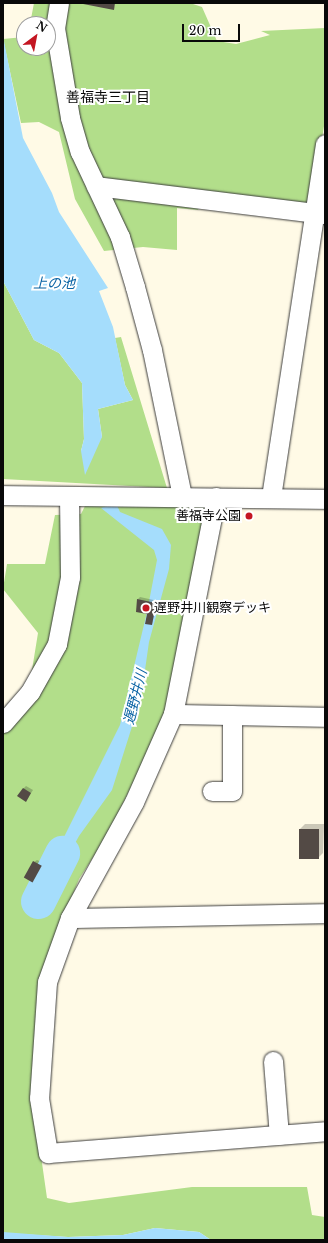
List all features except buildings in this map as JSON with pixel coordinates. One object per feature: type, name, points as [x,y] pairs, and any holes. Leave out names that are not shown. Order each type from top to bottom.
[{"type":"street","points":[[59,3],[56,28],[70,118],[96,186],[120,237],[135,286],[152,350],[182,496]]},
{"type":"street","points":[[271,497],[320,214],[325,144]]},
{"type":"street","points":[[96,186],[320,214]]},
{"type":"street","points":[[3,495],[69,498],[182,496],[325,499]]},
{"type":"street","points":[[216,497],[173,714],[134,802],[70,918],[47,982],[39,1098],[48,1154],[325,1131]]},
{"type":"street","points":[[3,723],[30,692],[57,644],[70,578],[69,498]]},
{"type":"street","points":[[173,714],[325,717]]},
{"type":"street","points":[[212,791],[232,791],[232,715]]},
{"type":"street","points":[[70,918],[325,913]]},
{"type":"street","points":[[273,1061],[279,1135]]},
{"type":"green space","points":[[34,3],[190,3],[202,7],[217,41],[236,44],[270,35],[261,31],[325,28],[325,120],[310,211],[204,195],[198,210],[177,208],[177,250],[143,247],[104,251],[75,199],[59,132],[39,122],[21,123],[3,39],[16,38],[16,56],[56,56],[56,16],[32,16]]},
{"type":"green space","points":[[3,281],[34,340],[59,353],[82,383],[84,439],[81,451],[102,437],[98,409],[133,400],[125,385],[115,338],[121,337],[167,488],[3,479]]},
{"type":"green space","points":[[207,505],[210,561],[159,730],[107,836],[79,879],[39,980],[33,1100],[47,1198],[69,1203],[192,1187],[307,1187],[312,1215],[325,1217],[325,1240],[211,1240],[199,1232],[155,1228],[123,1235],[68,1237],[4,1233],[3,713],[31,676],[38,633],[3,589],[7,564],[45,564],[55,515],[81,514],[85,506]]},
{"type":"water","name":"上の池","points":[[3,36],[23,138],[52,193],[59,212],[108,288],[99,291],[113,327],[125,385],[133,400],[98,409],[102,437],[85,475],[81,451],[84,439],[82,383],[59,353],[34,340],[3,281]]},
{"type":"water","points":[[116,503],[120,512],[162,529],[171,545],[169,569],[149,642],[141,698],[112,790],[79,836],[45,898],[36,893],[120,725],[147,612],[157,560],[154,550],[101,508]]},
{"type":"water","points":[[155,1228],[199,1232],[211,1240],[3,1240],[3,1232],[68,1237],[123,1235]]},
{"type":"waterway","name":"遅野井川","points":[[38,901],[62,853]]},
{"type":"place","name":"善福寺公園","points":[[249,516]]},
{"type":"place","name":"遅野井川観察デッキ","points":[[146,608]]},
{"type":"district","name":"善福寺三丁目","points":[[108,97]]}]
